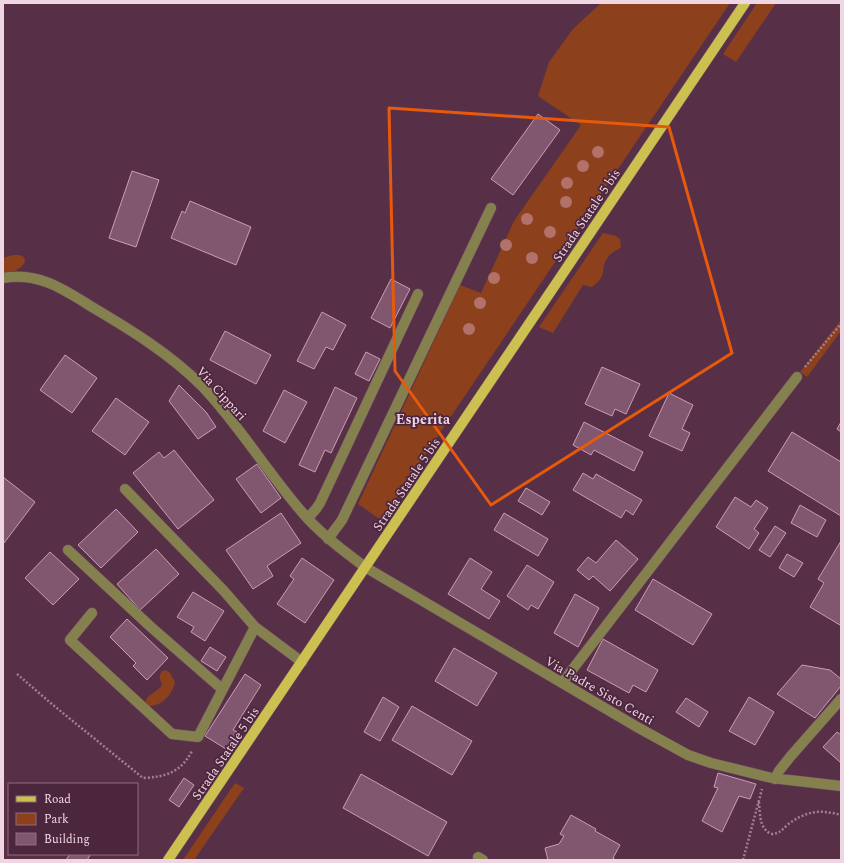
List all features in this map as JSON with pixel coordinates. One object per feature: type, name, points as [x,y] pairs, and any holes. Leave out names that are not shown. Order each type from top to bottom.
[{"type":"main road","name":"Strada Statale 5 bis","points":[[168,860],[746,3]]},
{"type":"street","points":[[328,539],[342,520],[491,208]]},
{"type":"street","name":"Via Cippari","points":[[3,278],[27,277],[51,283],[119,323],[158,349],[191,376],[211,396],[308,518],[328,539],[365,567]]},
{"type":"street","points":[[308,518],[313,514],[320,503],[418,294]]},
{"type":"street","points":[[562,684],[797,377]]},
{"type":"street","points":[[125,489],[224,591],[255,627],[302,662]]},
{"type":"street","points":[[68,550],[152,628],[222,689]]},
{"type":"street","name":"Via Padre Sisto Centi","points":[[365,567],[637,728],[688,755],[711,763],[775,779],[841,786]]},
{"type":"street","points":[[92,613],[70,640],[172,734],[198,738],[255,627]]},
{"type":"street","points":[[775,779],[779,771],[790,757],[841,699]]},
{"type":"path","points":[[797,377],[841,324]]},
{"type":"path","points":[[17,674],[143,778],[157,777],[174,772],[187,760],[198,738]]},
{"type":"path","points":[[743,860],[759,802],[764,776]]},
{"type":"path","points":[[759,802],[762,825],[765,830],[771,834],[777,834],[796,819],[809,813],[828,812],[841,815]]},
{"type":"highlighted area","points":[[389,108],[669,127],[732,353],[491,505],[395,371]]},
{"type":"green space","points":[[601,3],[730,3],[381,520],[358,504],[460,285],[481,293],[514,221],[581,125],[538,96],[549,62],[573,29]]},
{"type":"green space","points":[[757,3],[776,3],[736,62],[723,54]]},
{"type":"green space","points":[[603,233],[616,236],[620,239],[621,247],[610,254],[605,261],[600,279],[592,287],[583,285],[553,333],[539,327]]},
{"type":"green space","points":[[13,255],[24,257],[25,262],[16,270],[3,272],[3,258]]},
{"type":"green space","points":[[841,320],[841,331],[807,377],[800,372]]},
{"type":"green space","points":[[166,670],[170,673],[175,682],[174,687],[165,700],[161,703],[146,706],[149,696],[162,685],[160,675],[162,671]]},
{"type":"green space","points":[[235,783],[244,788],[194,860],[183,860]]},
{"type":"building","points":[[538,114],[560,130],[513,195],[491,179]]},
{"type":"building","points":[[132,171],[159,180],[136,247],[109,238]]},
{"type":"building","points":[[190,201],[251,227],[236,265],[171,238],[182,211],[185,213]]},
{"type":"building","points":[[391,279],[410,289],[390,328],[371,318]]},
{"type":"building","points":[[322,312],[346,325],[333,350],[326,347],[314,369],[297,361]]},
{"type":"building","points":[[225,331],[271,355],[256,384],[210,360]]},
{"type":"building","points":[[366,352],[380,359],[369,381],[355,374]]},
{"type":"building","points":[[65,355],[97,378],[72,413],[40,390]]},
{"type":"building","points":[[602,367],[640,384],[626,414],[615,409],[612,416],[585,404]]},
{"type":"building","points":[[179,385],[206,412],[216,427],[198,439],[169,401]]},
{"type":"building","points":[[335,387],[357,398],[331,453],[325,450],[315,472],[299,465]]},
{"type":"building","points":[[284,390],[307,402],[285,443],[263,431]]},
{"type":"building","points":[[669,393],[693,405],[682,429],[690,433],[682,451],[649,436]]},
{"type":"building","points":[[116,398],[149,422],[125,455],[92,431]]},
{"type":"building","points":[[584,422],[643,452],[634,471],[594,450],[591,455],[573,445]]},
{"type":"building","points":[[841,422],[841,432],[837,429]]},
{"type":"building","points":[[792,432],[841,462],[841,516],[768,471]]},
{"type":"building","points":[[174,450],[214,500],[178,529],[133,473],[159,452],[164,458]]},
{"type":"building","points":[[257,464],[281,498],[261,513],[236,479]]},
{"type":"building","points":[[583,473],[593,479],[596,474],[642,500],[633,515],[626,510],[621,518],[573,490]]},
{"type":"building","points":[[3,477],[35,502],[4,543],[3,542]]},
{"type":"building","points":[[526,488],[550,502],[542,515],[518,501]]},
{"type":"building","points":[[735,497],[751,507],[756,500],[768,508],[754,529],[759,533],[749,549],[716,527]]},
{"type":"building","points":[[800,505],[826,520],[817,537],[791,523]]},
{"type":"building","points":[[116,509],[138,532],[101,568],[78,545]]},
{"type":"building","points":[[281,513],[301,543],[267,566],[273,576],[253,589],[226,550]]},
{"type":"building","points":[[504,513],[548,539],[538,556],[494,530]]},
{"type":"building","points":[[775,526],[786,533],[770,557],[759,550]]},
{"type":"building","points":[[616,540],[638,559],[610,591],[593,576],[589,580],[577,570],[588,557],[596,563]]},
{"type":"building","points":[[841,541],[840,625],[810,607],[824,583],[818,579]]},
{"type":"building","points":[[156,549],[179,574],[140,610],[117,584]]},
{"type":"building","points":[[50,552],[79,579],[53,605],[25,578]]},
{"type":"building","points":[[787,554],[803,563],[794,577],[779,568]]},
{"type":"building","points":[[302,558],[334,580],[305,623],[277,604],[294,579],[290,576]]},
{"type":"building","points":[[470,558],[492,572],[481,589],[500,601],[489,619],[448,594]]},
{"type":"building","points":[[527,565],[554,582],[538,609],[531,605],[528,610],[507,596]]},
{"type":"building","points":[[653,579],[712,614],[693,645],[635,610]]},
{"type":"building","points":[[193,592],[224,611],[205,641],[191,632],[194,627],[177,617]]},
{"type":"building","points":[[575,594],[599,608],[578,647],[554,633]]},
{"type":"building","points":[[127,619],[168,658],[147,680],[133,666],[136,663],[110,637]]},
{"type":"building","points":[[603,639],[658,670],[646,692],[633,685],[629,693],[587,670]]},
{"type":"building","points":[[210,647],[226,657],[217,671],[201,661]]},
{"type":"building","points":[[454,648],[497,673],[477,706],[435,681]]},
{"type":"building","points":[[802,665],[830,670],[841,679],[841,686],[815,718],[777,694]]},
{"type":"building","points":[[245,674],[261,685],[233,730],[237,732],[226,749],[205,736]]},
{"type":"building","points":[[383,697],[399,707],[380,741],[364,732]]},
{"type":"building","points":[[749,697],[774,712],[755,745],[729,731]]},
{"type":"building","points":[[686,698],[708,712],[699,727],[676,712]]},
{"type":"building","points":[[412,706],[472,741],[452,775],[392,740]]},
{"type":"building","points":[[837,732],[841,735],[841,763],[823,747]]},
{"type":"building","points":[[718,773],[756,784],[750,799],[739,796],[722,832],[702,821],[718,788],[714,787]]},
{"type":"building","points":[[361,774],[447,822],[428,856],[343,808]]},
{"type":"building","points":[[184,778],[194,785],[179,807],[169,800]]},
{"type":"building","points":[[571,815],[620,845],[613,860],[548,860],[545,848],[559,844],[564,836],[560,834]]},
{"type":"building","points":[[69,855],[90,855],[87,860],[66,860]]},
{"type":"district","name":"Esperita","points":[[423,419]]}]
